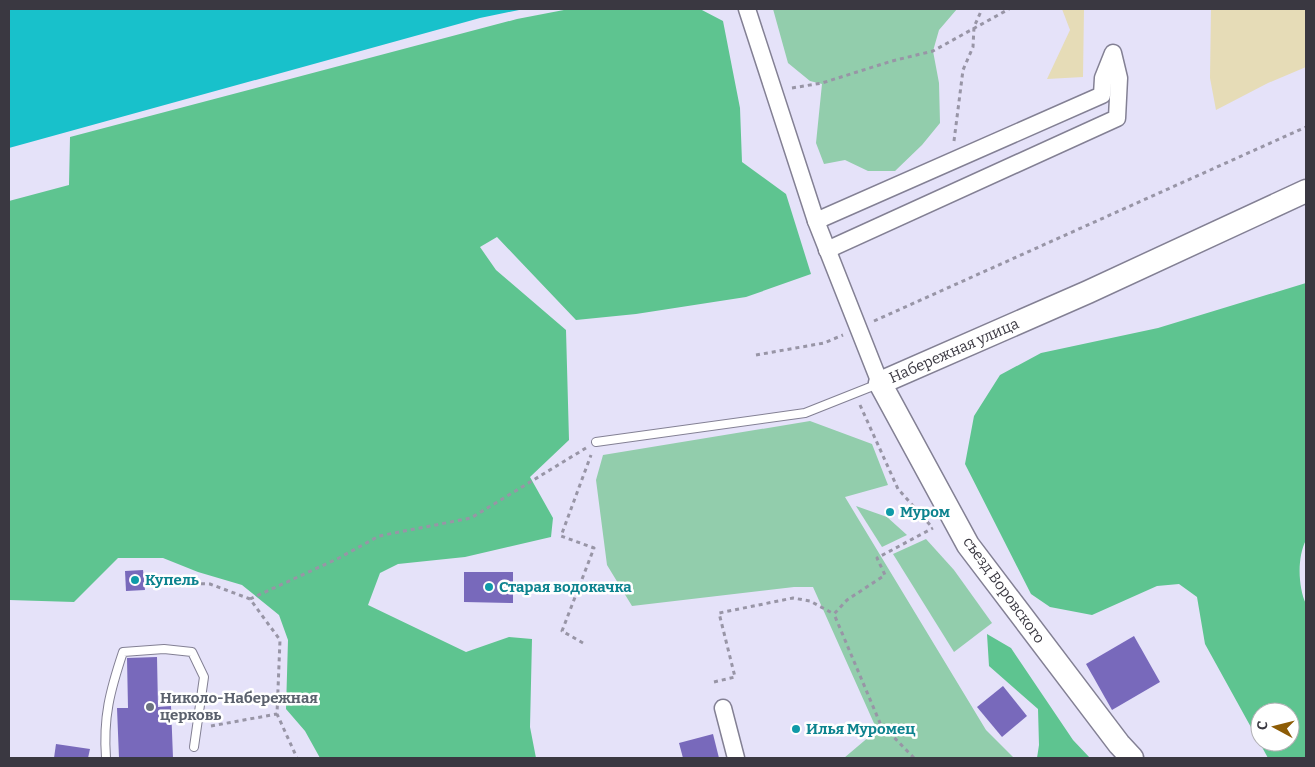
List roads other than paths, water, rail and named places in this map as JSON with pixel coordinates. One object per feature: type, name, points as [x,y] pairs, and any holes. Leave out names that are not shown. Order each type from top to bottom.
[{"type":"street","name":"Набережная улица","points":[[747,9],[816,221],[857,329],[880,383],[1088,292],[1306,191]]},
{"type":"street","points":[[816,221],[1102,95],[1103,78],[1113,53],[1119,78],[1117,118],[827,250]]},
{"type":"street","name":"съезд Воровского","points":[[880,383],[968,545],[1118,744],[1132,758]]},
{"type":"street","points":[[723,708],[736,758]]},
{"type":"lane","points":[[596,442],[805,413],[880,383]]},
{"type":"lane","points":[[106,758],[105,737],[108,694],[123,652],[164,649],[192,652],[204,677],[194,747]]},
{"type":"water","points":[[9,9],[524,9],[480,18],[9,148]]},
{"type":"place","name":"Муром","points":[[890,512]]},
{"type":"place","name":"Купель","points":[[135,580]]},
{"type":"place","name":"Старая водокачка","points":[[489,587]]},
{"type":"place","name":"Николо-Набережная церковь","points":[[150,707]]},
{"type":"place","name":"Илья Муромец","points":[[796,729]]}]
